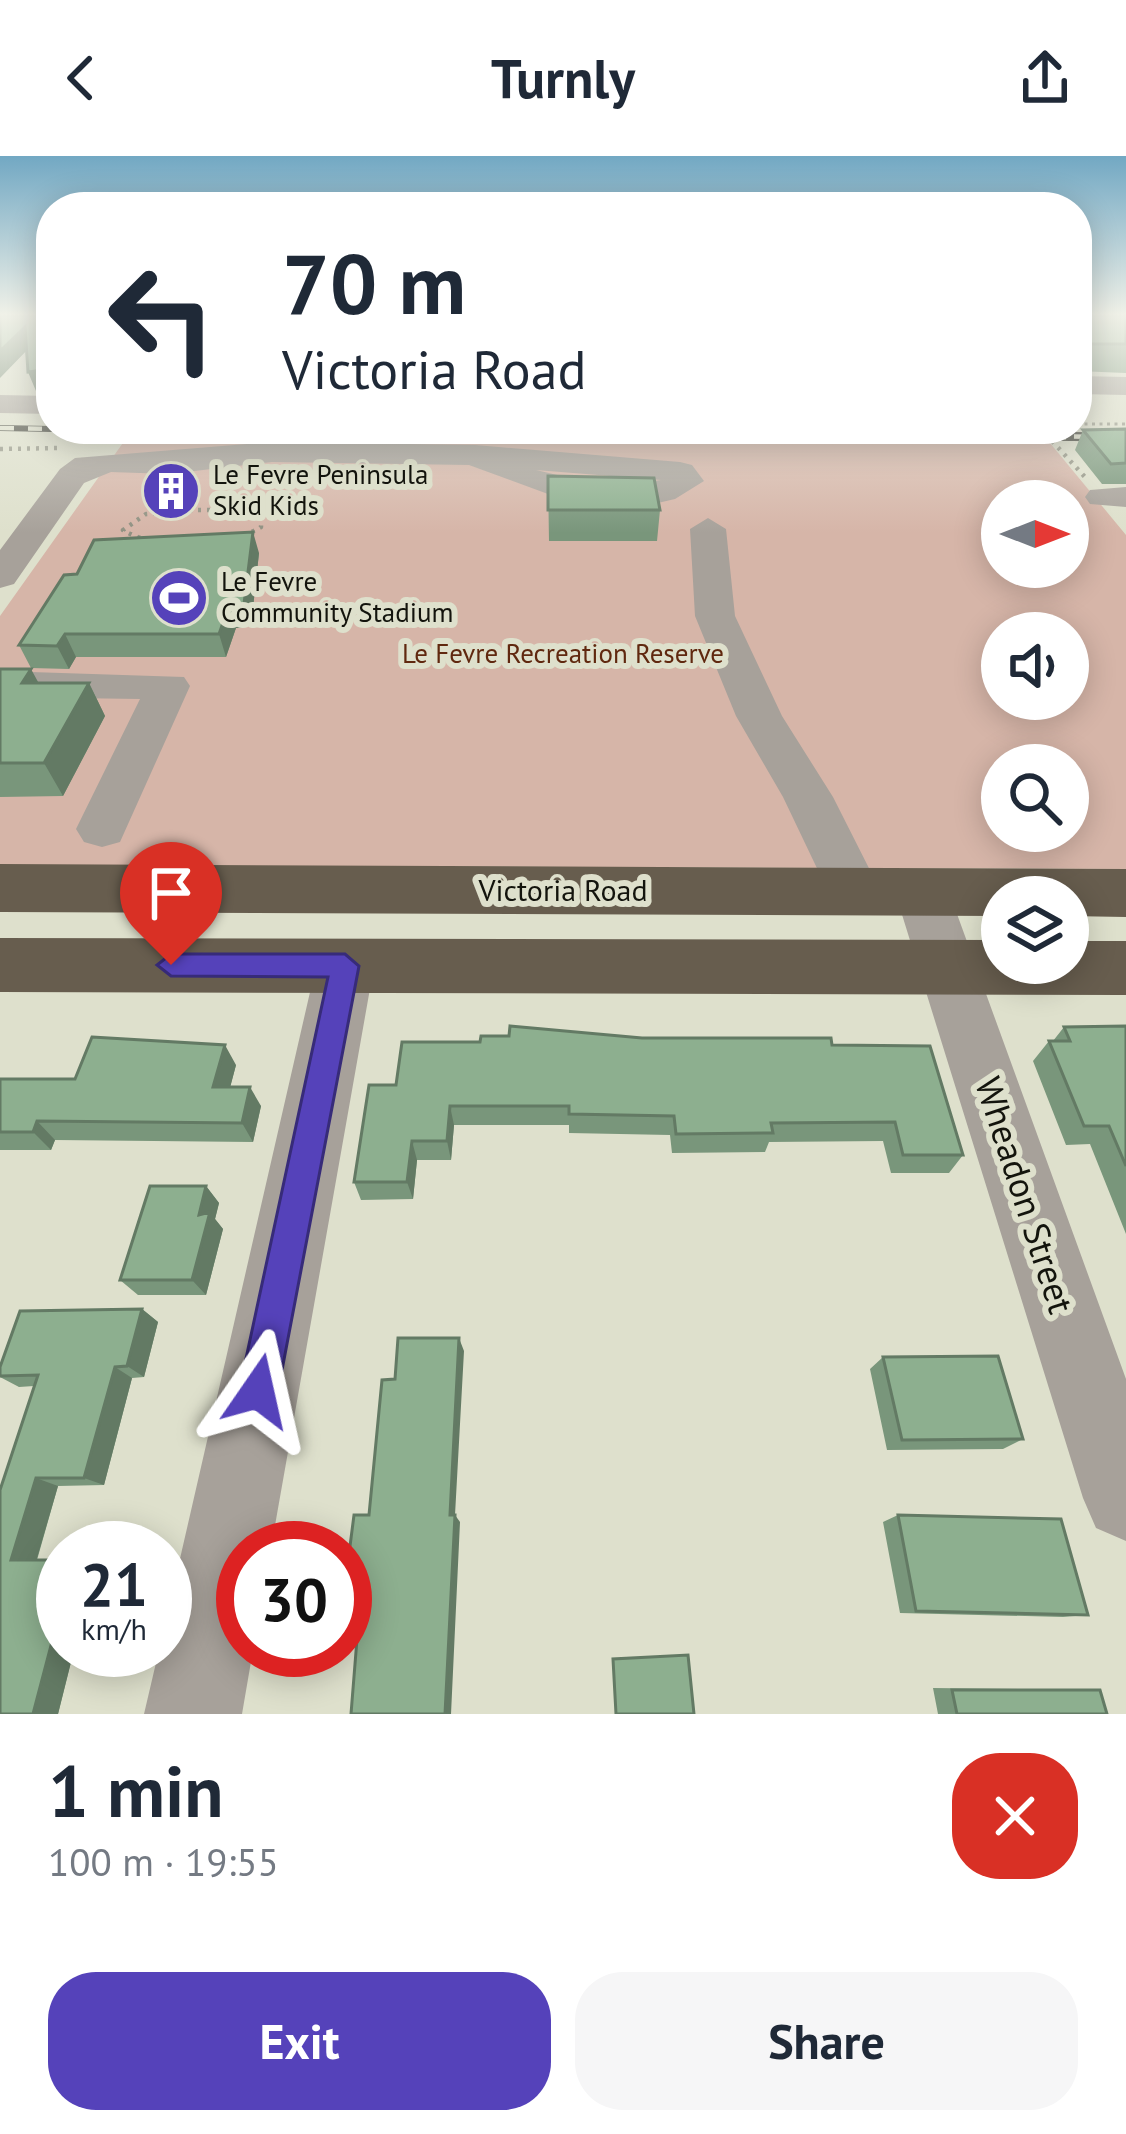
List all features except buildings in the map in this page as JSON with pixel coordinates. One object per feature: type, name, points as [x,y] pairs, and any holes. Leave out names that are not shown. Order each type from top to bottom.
[{"type":"highway","name":"Victoria Road","points":[[0,887],[1126,893]]},
{"type":"highway","points":[[0,965],[1126,968]]},
{"type":"street","points":[[0,404],[36,405]]},
{"type":"street","points":[[0,576],[15,537],[88,465],[170,464],[272,452],[475,455],[553,465],[655,467],[680,472],[687,481],[644,494],[567,494],[540,488],[475,455]]},
{"type":"street","name":"Wheadon Street","points":[[708,529],[715,616],[759,716],[808,797],[948,967],[1126,1498]]},
{"type":"street","points":[[0,684],[168,686],[103,830]]},
{"type":"street","points":[[193,1714],[345,966]]},
{"type":"path","points":[[1092,424],[1126,424]]},
{"type":"path","points":[[1055,444],[1114,496]]},
{"type":"path","points":[[198,510],[241,510],[261,518],[261,527],[229,541],[144,542],[123,530],[129,520],[156,511],[198,510]]},
{"type":"green space","name":"Le Fevre Recreation Reserve","points":[[122,444],[1051,444],[1081,480],[981,480],[981,588],[1089,588],[1089,490],[1126,535],[1126,869],[0,865],[0,616]]},
{"type":"railway","points":[[0,428],[36,429]]},
{"type":"railway","points":[[1092,437],[1126,437]]},
{"type":"place","name":"Le Fevre Peninsula Skid Kids","points":[[171,491]]},
{"type":"place","name":"Le Fevre Community Stadium","points":[[179,598]]},
{"type":"route","points":[[171,965],[345,966],[258,1391]]}]
